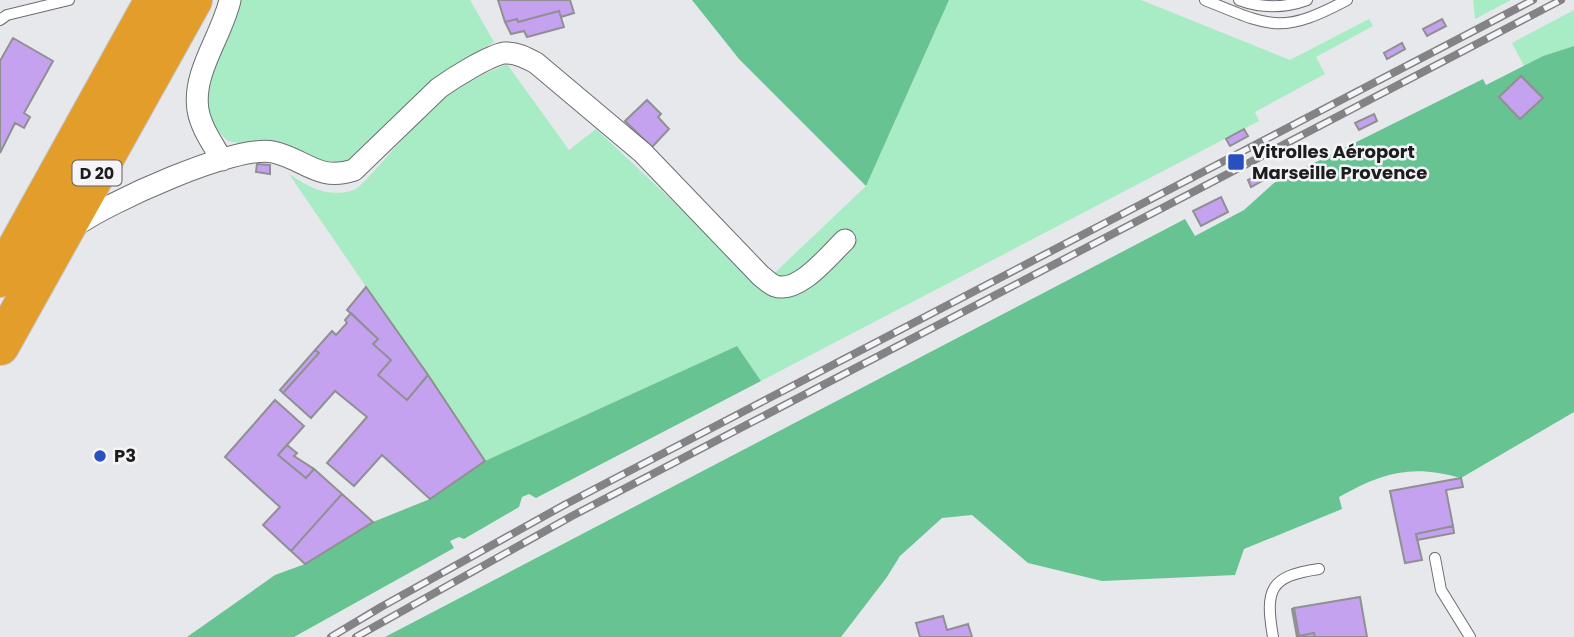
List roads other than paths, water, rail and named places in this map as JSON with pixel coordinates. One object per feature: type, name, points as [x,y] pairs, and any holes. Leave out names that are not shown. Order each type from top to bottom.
[{"type":"highway","name":"D 20","points":[[0,278],[154,0]]},
{"type":"highway","name":"D 20","points":[[0,346],[193,0]]},
{"type":"street","points":[[222,160],[198,112],[197,94],[230,0]]},
{"type":"street","points":[[64,234],[124,196],[241,153],[272,151],[325,174],[340,175],[354,170],[445,83],[504,53],[526,57],[536,63],[643,153],[761,276],[775,286],[789,287],[801,282],[845,240]]},
{"type":"lane","points":[[0,20],[7,15],[69,0]]},
{"type":"lane","points":[[1205,0],[1256,21],[1280,24],[1301,22],[1347,0]]},
{"type":"lane","points":[[1239,0],[1263,6],[1282,6],[1307,0]]},
{"type":"lane","points":[[1435,558],[1441,590],[1469,637]]},
{"type":"lane","points":[[1273,637],[1268,607],[1272,591],[1282,579],[1295,572],[1319,569]]},
{"type":"railway","points":[[331,637],[566,504],[1533,0]]},
{"type":"railway","points":[[356,637],[572,516],[1561,0]]},
{"type":"place","name":"Vitrolles Aéroport Marseille Provence","points":[[1236,162]]},
{"type":"place","name":"P3","points":[[100,456]]}]
